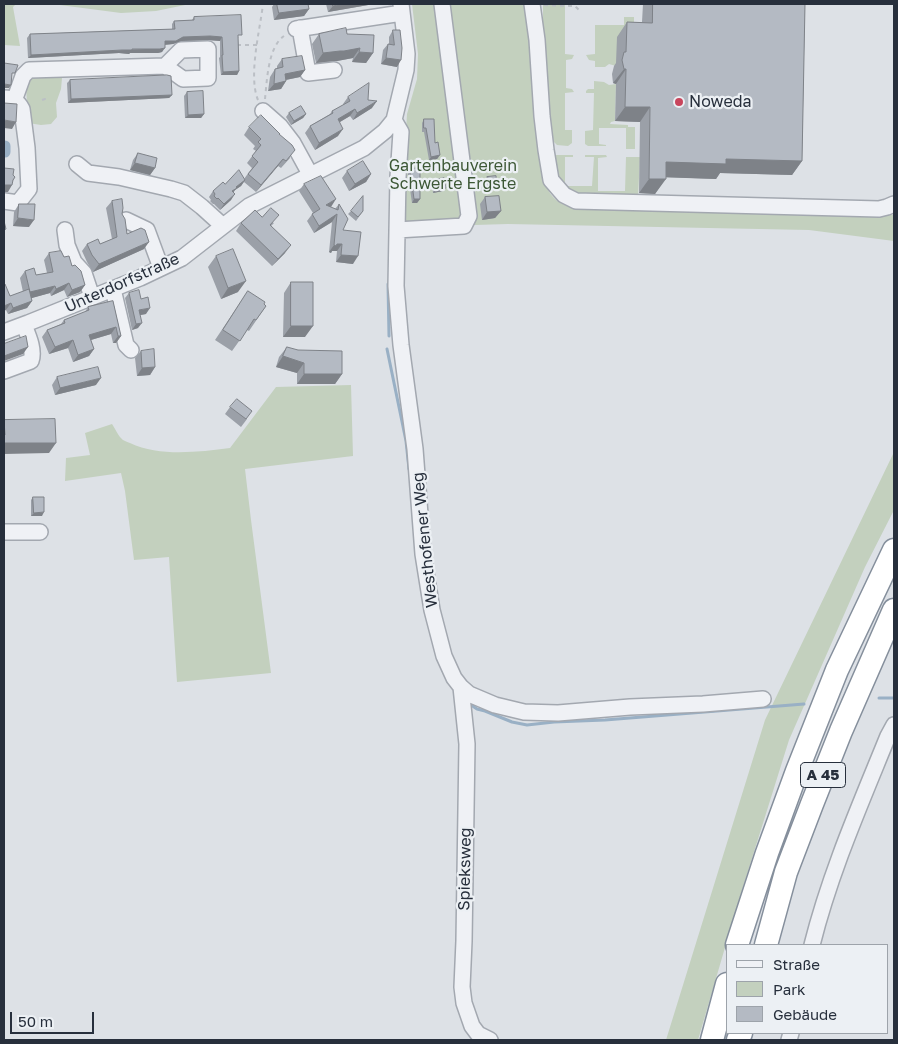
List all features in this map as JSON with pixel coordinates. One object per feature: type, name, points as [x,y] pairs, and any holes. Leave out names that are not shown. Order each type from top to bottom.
[{"type":"highway","name":"A 45","points":[[737,944],[766,853],[837,670],[894,550]]},
{"type":"highway","name":"A 45","points":[[766,944],[786,872],[812,804],[841,731],[894,610]]},
{"type":"highway","points":[[712,1040],[726,988]]},
{"type":"street","points":[[397,230],[464,226],[469,216],[442,4]]},
{"type":"street","points":[[538,4],[537,40],[546,150],[551,180],[564,195],[576,201],[879,208],[887,208],[894,204]]},
{"type":"street","name":"Unterdorfstraße","points":[[4,332],[92,298],[182,258],[249,206],[364,148],[385,132],[394,120],[406,70],[408,54],[402,8],[298,28]]},
{"type":"street","points":[[298,28],[308,73],[334,70]]},
{"type":"street","points":[[4,201],[18,203],[29,189],[27,148],[22,109],[20,104],[9,99],[23,76],[29,70],[165,66]]},
{"type":"street","points":[[263,111],[280,126],[293,142],[310,174]]},
{"type":"street","name":"Westhofener Weg","points":[[394,120],[400,132],[396,286],[401,345],[415,449],[423,554],[432,610],[444,656],[454,678],[469,694],[496,705],[524,712],[558,713],[763,699]]},
{"type":"street","points":[[77,164],[88,173],[119,177],[184,193],[224,226]]},
{"type":"street","points":[[126,220],[147,230],[161,268]]},
{"type":"street","points":[[65,230],[67,245],[74,262],[84,273],[92,298]]},
{"type":"street","points":[[113,289],[126,345],[131,350]]},
{"type":"street","points":[[4,371],[31,361],[33,355],[24,324]]},
{"type":"street","points":[[4,532],[40,532]]},
{"type":"street","name":"Spieksweg","points":[[461,687],[467,744],[462,988],[464,1003],[472,1026],[478,1034],[490,1040]]},
{"type":"street","points":[[812,944],[820,913],[836,867],[894,725]]},
{"type":"path","points":[[263,4],[254,71],[255,93],[263,111]]},
{"type":"path","points":[[538,4],[575,6],[580,11]]},
{"type":"path","points":[[263,111],[272,55],[279,40],[298,28]]},
{"type":"path","points":[[238,45],[257,44]]},
{"type":"path","points":[[42,100],[45,99],[45,96]]},
{"type":"green space","points":[[4,4],[16,4],[13,7],[20,46],[4,45]]},
{"type":"green space","points":[[52,4],[190,4],[156,11],[121,13]]},
{"type":"green space","name":"Gartenbauverein Schwerte Ergste","points":[[412,4],[526,4],[545,182],[554,198],[564,205],[583,209],[894,215],[894,241],[809,230],[508,224],[408,227],[403,223],[407,114],[417,79],[418,54]]},
{"type":"green space","points":[[543,4],[565,4],[565,54],[574,55],[572,59],[566,60],[566,88],[572,89],[574,92],[565,93],[565,130],[572,130],[572,143],[568,146],[557,145],[553,141],[548,114],[543,39]]},
{"type":"green space","points":[[624,17],[634,17],[634,37],[616,66],[609,64],[605,67],[595,67],[595,61],[589,60],[586,55],[595,54],[595,25],[624,25]]},
{"type":"green space","points":[[33,75],[56,75],[62,78],[61,89],[56,103],[57,117],[51,124],[28,123],[26,86],[28,80]]},
{"type":"green space","points":[[594,81],[604,82],[609,85],[616,84],[615,121],[610,124],[635,127],[635,149],[626,149],[626,128],[599,128],[599,144],[606,146],[588,146],[585,144],[585,131],[593,130],[594,93],[586,93],[586,91],[594,89]]},
{"type":"green space","points":[[556,155],[573,155],[573,157],[565,157],[565,186],[592,186],[594,157],[585,157],[585,155],[606,155],[607,157],[598,158],[598,191],[625,191],[626,157],[640,157],[638,197],[576,196],[559,183],[554,158]]},
{"type":"green space","points":[[351,385],[353,456],[245,469],[271,673],[177,682],[169,557],[134,560],[121,473],[65,481],[66,458],[90,455],[85,433],[112,424],[123,440],[154,450],[179,452],[230,448],[276,387]]},
{"type":"green space","points":[[894,452],[894,510],[865,567],[789,740],[698,1040],[666,1040],[765,720]]},
{"type":"building","points":[[277,4],[308,4],[309,9],[279,13]]},
{"type":"building","name":"Noweda","points":[[653,4],[805,4],[802,161],[726,159],[726,164],[666,162],[666,179],[649,179],[650,107],[625,107],[626,69],[624,69],[622,60],[624,52],[626,52],[627,22],[652,23]]},
{"type":"building","points":[[241,15],[242,35],[238,35],[239,71],[223,72],[222,37],[210,36],[183,37],[176,41],[165,41],[165,48],[160,49],[31,55],[30,34],[175,29],[174,21],[194,20],[194,17]]},
{"type":"building","points":[[346,28],[347,34],[374,35],[373,53],[359,52],[360,48],[323,53],[319,34]]},
{"type":"building","points":[[393,30],[400,30],[401,60],[386,58],[388,44],[394,45]]},
{"type":"building","points":[[302,56],[305,70],[285,74],[286,81],[274,84],[275,69],[283,67],[282,59]]},
{"type":"building","points":[[4,63],[18,65],[15,73],[12,73],[11,85],[4,84]]},
{"type":"building","points":[[171,76],[172,95],[71,99],[70,80]]},
{"type":"building","points":[[369,83],[368,100],[377,101],[357,113],[355,109],[338,119],[343,129],[319,143],[310,126],[350,101],[348,97]]},
{"type":"building","points":[[203,91],[204,114],[188,115],[187,92]]},
{"type":"building","points":[[4,103],[17,104],[16,122],[4,120]]},
{"type":"building","points":[[301,106],[306,114],[294,121],[289,113]]},
{"type":"building","points":[[261,115],[295,150],[286,161],[283,159],[261,185],[248,174],[258,162],[252,156],[261,145],[258,142],[261,139],[249,127]]},
{"type":"building","points":[[424,119],[434,119],[435,143],[438,142],[440,155],[431,157],[426,128],[424,128]]},
{"type":"building","points":[[138,153],[157,158],[155,168],[135,163]]},
{"type":"building","points":[[363,161],[371,174],[355,184],[347,171]]},
{"type":"building","points":[[4,168],[14,169],[13,175],[15,177],[12,185],[4,185]]},
{"type":"building","points":[[420,168],[420,199],[414,199],[410,169]]},
{"type":"building","points":[[239,170],[245,180],[232,191],[235,194],[224,204],[214,196],[213,191],[223,182],[225,184]]},
{"type":"building","points":[[321,176],[336,199],[326,205],[338,210],[339,204],[348,219],[343,230],[361,232],[358,256],[341,255],[342,244],[334,245],[337,214],[319,226],[312,214],[320,209],[304,184]]},
{"type":"building","points":[[496,176],[497,185],[489,186],[487,177]]},
{"type":"building","points":[[444,178],[446,188],[436,189],[435,180]]},
{"type":"building","points":[[363,196],[363,211],[358,217],[351,211]]},
{"type":"building","points":[[499,196],[501,211],[487,212],[485,197]]},
{"type":"building","points":[[122,199],[122,214],[125,219],[127,234],[141,228],[145,230],[149,242],[99,264],[87,244],[98,239],[100,244],[117,237],[112,201]]},
{"type":"building","points":[[19,204],[35,204],[34,220],[18,218]]},
{"type":"building","points":[[271,208],[279,215],[270,225],[291,245],[278,259],[241,223],[255,210],[262,217]]},
{"type":"building","points":[[233,249],[246,281],[228,288],[216,256]]},
{"type":"building","points":[[61,251],[64,257],[69,256],[72,266],[75,265],[81,271],[85,285],[72,290],[69,283],[56,289],[55,286],[30,292],[25,271],[34,268],[36,275],[53,272],[49,253]]},
{"type":"building","points":[[291,282],[313,282],[313,326],[291,326]]},
{"type":"building","points":[[4,284],[10,296],[29,289],[32,301],[13,308],[11,303],[4,306]]},
{"type":"building","points":[[139,290],[141,299],[148,297],[150,308],[139,310],[142,323],[136,324],[129,293]]},
{"type":"building","points":[[248,291],[265,302],[266,306],[256,320],[254,319],[240,341],[223,330]]},
{"type":"building","points":[[113,301],[121,336],[118,336],[116,327],[89,335],[94,349],[78,355],[73,340],[55,347],[47,330],[65,323],[64,320],[89,310],[88,307]]},
{"type":"building","points":[[26,336],[28,347],[4,356],[4,344]]},
{"type":"building","points":[[287,347],[298,350],[342,351],[342,374],[304,374],[304,363],[283,356]]},
{"type":"building","points":[[154,349],[155,367],[142,368],[141,351]]},
{"type":"building","points":[[98,367],[101,378],[60,388],[57,377]]},
{"type":"building","points":[[237,399],[252,411],[246,419],[230,407]]},
{"type":"building","points":[[55,419],[56,443],[4,443],[4,420]]},
{"type":"building","points":[[33,497],[44,497],[44,512],[34,513]]},
{"type":"waterway","points":[[4,152],[5,146]]},
{"type":"waterway","points":[[388,284],[389,336]]},
{"type":"waterway","points":[[387,349],[406,441],[409,469]]},
{"type":"waterway","points":[[879,698],[894,698]]},
{"type":"waterway","points":[[468,703],[477,709],[512,722],[527,725],[804,704]]},
{"type":"place","name":"Noweda","points":[[679,102]]}]
